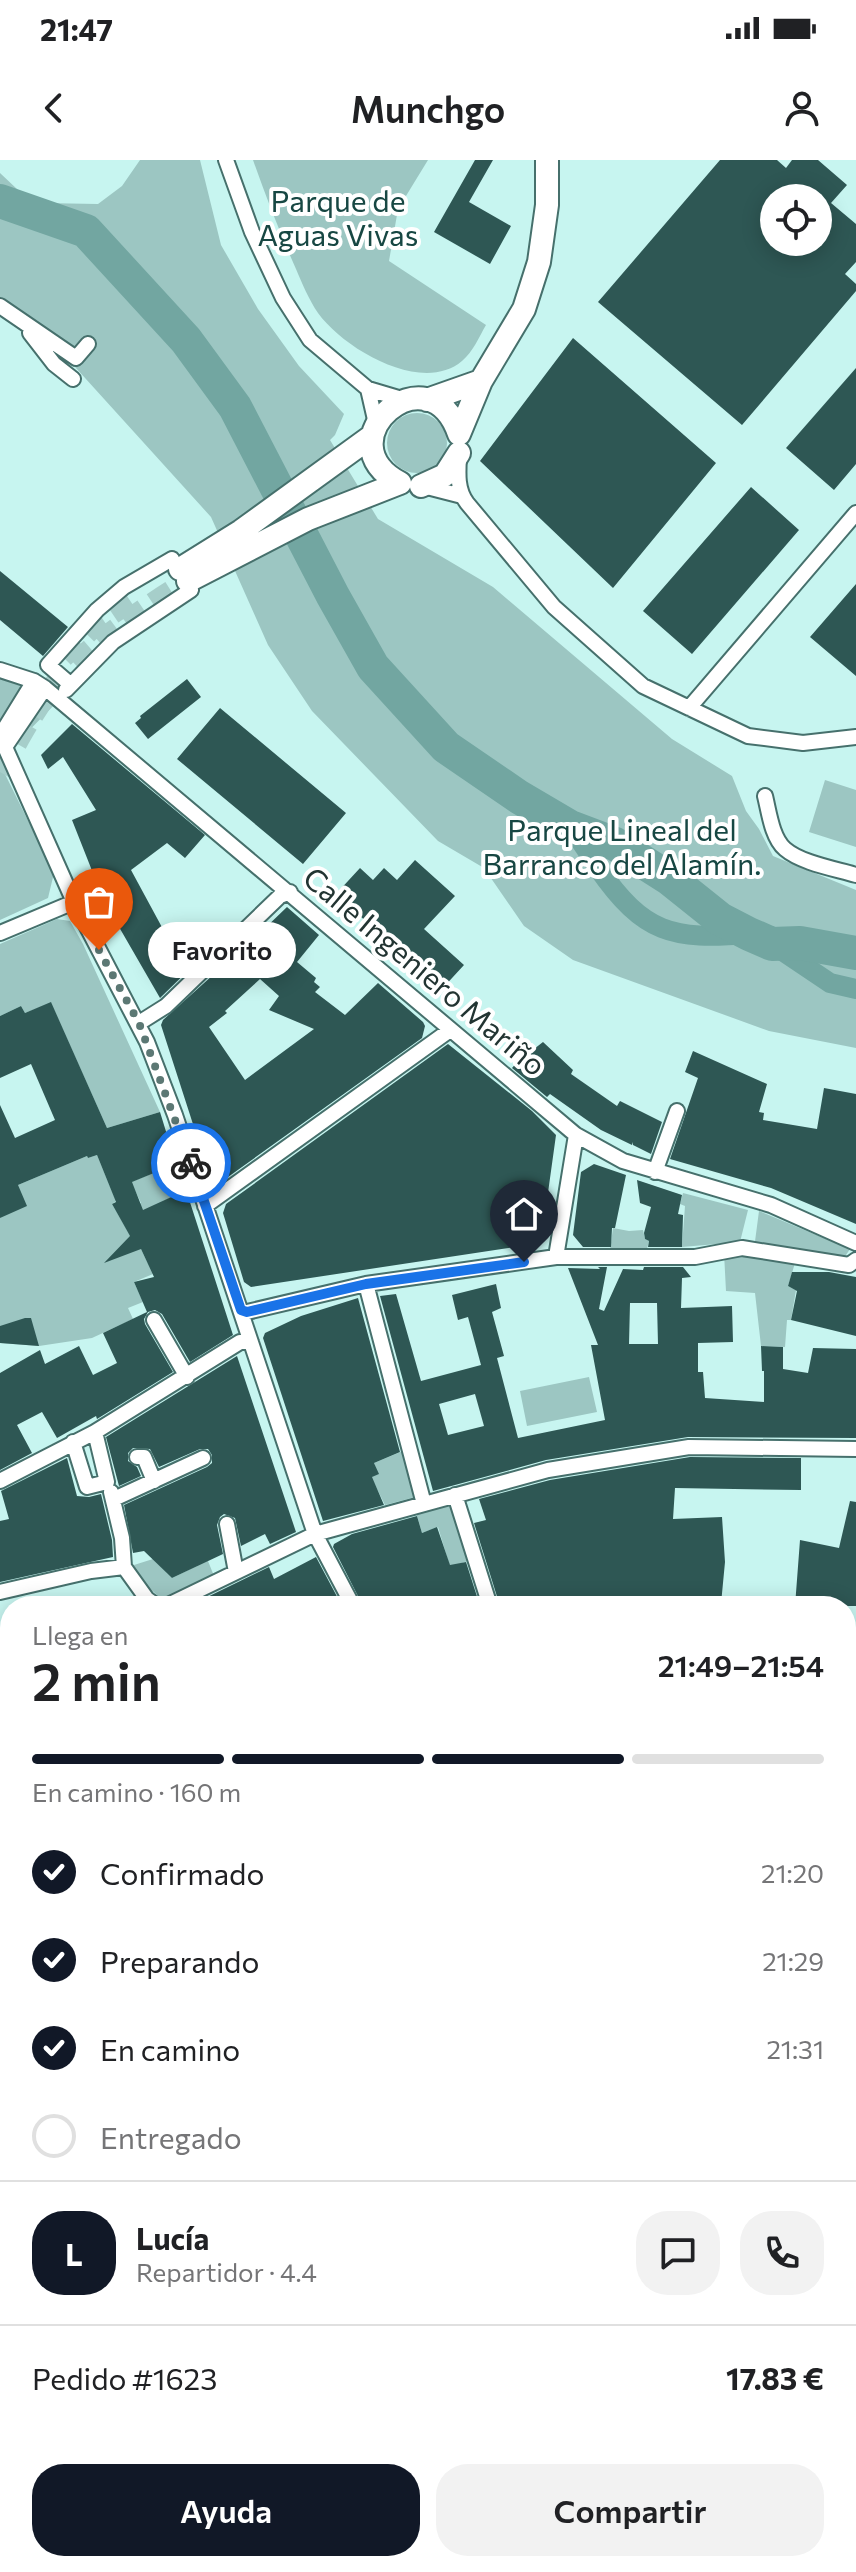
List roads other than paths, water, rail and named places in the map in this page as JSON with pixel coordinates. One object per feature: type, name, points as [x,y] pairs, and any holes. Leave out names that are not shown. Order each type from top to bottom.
[{"type":"street","points":[[226,160],[252,232],[283,298],[310,340],[368,389],[416,400],[448,412],[459,443],[458,480],[462,496],[554,607],[643,686],[748,736],[803,743],[856,737]]},
{"type":"street","points":[[246,539],[373,493],[445,475],[481,381],[524,309],[539,262],[547,205],[547,160]]},
{"type":"street","points":[[0,306],[76,358],[88,344]]},
{"type":"street","points":[[23,323],[54,364],[73,379]]},
{"type":"street","points":[[59,700],[70,684],[183,575],[246,539],[351,452],[374,430],[393,405],[481,381]]},
{"type":"street","points":[[368,389],[374,430],[372,448],[381,469],[410,484],[462,496]]},
{"type":"street","points":[[689,708],[856,513]]},
{"type":"street","points":[[70,684],[48,665],[106,602],[124,587],[183,575]]},
{"type":"street","name":"Calle Ingeniero Mariño","points":[[0,670],[40,684],[576,1135],[623,1161],[771,1205],[856,1243]]},
{"type":"street","points":[[40,684],[2,741],[74,902],[139,1023],[175,1115],[315,1534],[348,1596]]},
{"type":"street","points":[[765,796],[774,829],[784,848],[819,864],[856,875]]},
{"type":"street","points":[[139,1023],[166,1006],[280,896],[290,892]]},
{"type":"street","points":[[0,933],[74,902]]},
{"type":"street","points":[[205,1206],[450,1030]]},
{"type":"street","points":[[655,1172],[677,1111]]},
{"type":"street","points":[[556,1257],[576,1135]]},
{"type":"street","points":[[241,1310],[247,1312],[366,1284],[556,1257],[695,1257],[742,1248],[849,1265],[856,1260]]},
{"type":"street","points":[[366,1284],[424,1504]]},
{"type":"street","points":[[154,1320],[187,1377]]},
{"type":"street","points":[[0,1481],[95,1432],[240,1342],[251,1342]]},
{"type":"street","points":[[95,1432],[114,1499],[124,1567],[145,1596]]},
{"type":"street","points":[[73,1442],[87,1487],[107,1482]]},
{"type":"street","points":[[187,1596],[315,1534],[548,1470],[689,1447],[856,1449]]},
{"type":"street","points":[[137,1457],[144,1457],[154,1481]]},
{"type":"street","points":[[114,1499],[203,1458]]},
{"type":"street","points":[[455,1495],[487,1596]]},
{"type":"street","points":[[227,1524],[236,1572]]},
{"type":"street","points":[[6,1590],[113,1566],[124,1567]]},
{"type":"waterway","points":[[0,201],[86,231],[186,340],[235,407],[373,667],[446,747],[519,797],[570,827],[615,844],[670,879],[720,919],[749,934],[772,944],[800,943],[856,953]]},
{"type":"waterway","points":[[570,827],[615,890],[646,919],[662,928],[699,936],[749,934]]},
{"type":"waterway","points":[[772,944],[830,983],[856,989]]},
{"type":"tunnel","points":[[0,772],[37,709],[64,674],[123,624],[188,581]]},
{"type":"tunnel","points":[[63,657],[95,625],[135,598]]},
{"type":"place","name":"Favorito","points":[[99,950]]},
{"type":"park label","name":"Parque de Aguas Vivas","points":[[338,219]]},
{"type":"park label","name":"Parque Lineal del Barranco del Alamín.","points":[[622,848]]}]
